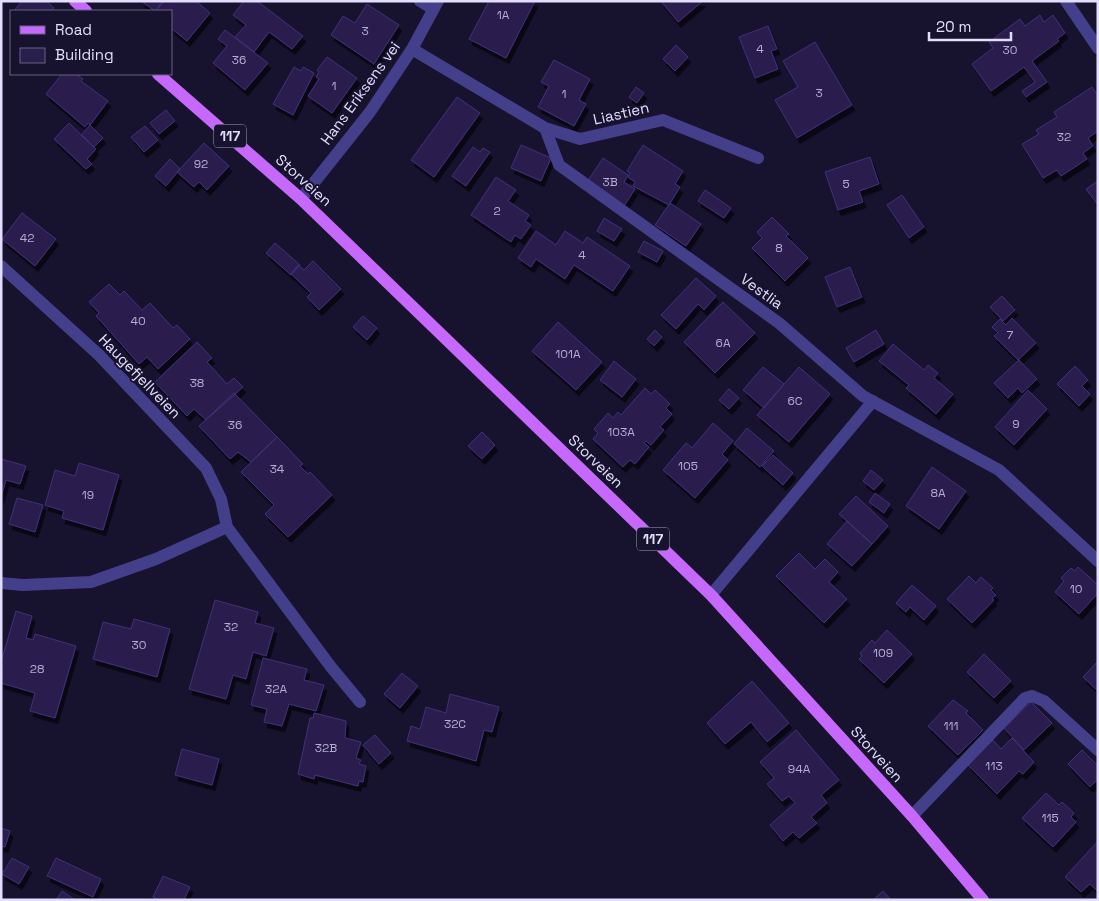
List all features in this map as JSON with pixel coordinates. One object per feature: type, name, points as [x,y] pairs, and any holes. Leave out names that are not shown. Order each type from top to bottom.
[{"type":"main road","points":[[75,1],[85,10]]},
{"type":"main road","name":"Storveien","points":[[159,75],[301,199],[711,595],[912,816],[983,900]]},
{"type":"street","points":[[420,1],[436,5]]},
{"type":"street","points":[[1066,1],[1098,48]]},
{"type":"street","name":"Hans Eriksens vei","points":[[301,199],[370,112],[412,49],[436,5]]},
{"type":"street","points":[[412,49],[545,128]]},
{"type":"street","name":"Liastien","points":[[545,128],[580,139],[663,120],[758,158]]},
{"type":"street","name":"Vestlia","points":[[545,128],[559,165],[779,322],[863,396],[999,470],[1098,561]]},
{"type":"street","name":"Haugefjellveien","points":[[1,266],[99,355],[206,468],[222,499],[227,527],[330,667],[360,702]]},
{"type":"street","points":[[711,595],[873,401]]},
{"type":"street","points":[[1,583],[23,586],[90,582],[156,559],[227,527]]},
{"type":"street","points":[[912,816],[1025,698],[1032,696],[1044,701],[1098,750]]},
{"type":"building","points":[[22,1],[46,1],[54,8],[52,10],[15,10]]},
{"type":"building","points":[[141,1],[163,1],[156,10]]},
{"type":"building","points":[[164,1],[196,1],[210,13],[187,41],[172,29],[172,10],[157,10]]},
{"type":"building","points":[[244,1],[257,1],[303,36],[292,49],[269,32],[254,52],[235,37],[246,25],[233,15]]},
{"type":"building","points":[[489,1],[535,1],[506,58],[469,39]]},
{"type":"building","points":[[661,1],[703,1],[678,22]]},
{"type":"building","points":[[367,4],[399,25],[374,64],[331,35],[343,16],[355,23]]},
{"type":"building","points":[[1040,15],[1044,22],[1053,15],[1065,33],[1057,39],[1059,41],[1032,61],[1047,82],[1026,97],[1022,91],[1035,82],[1024,67],[991,91],[972,64],[993,48],[989,42],[1020,19],[1025,26]]},
{"type":"building","points":[[768,26],[777,49],[771,51],[778,69],[755,78],[739,37]]},
{"type":"building","points":[[225,30],[268,63],[245,90],[213,63],[227,46],[218,39]]},
{"type":"building","points":[[815,42],[852,105],[797,138],[775,100],[798,87],[783,61]]},
{"type":"building","points":[[676,45],[688,57],[675,71],[663,59]]},
{"type":"building","points":[[327,57],[357,78],[332,113],[308,96],[319,79],[316,77],[319,72],[317,70]]},
{"type":"building","points":[[554,60],[590,79],[579,100],[586,104],[574,126],[538,107],[549,86],[541,82]]},
{"type":"building","points":[[294,67],[301,71],[303,67],[314,73],[293,115],[273,104]]},
{"type":"building","points":[[61,75],[77,75],[83,79],[81,81],[108,101],[90,125],[88,123],[85,127],[46,94]]},
{"type":"building","points":[[636,87],[644,93],[637,103],[629,97]]},
{"type":"building","points":[[1092,87],[1098,96],[1098,131],[1088,138],[1093,146],[1083,153],[1087,159],[1061,176],[1057,170],[1043,178],[1022,144],[1039,134],[1036,130],[1057,117],[1054,112]]},
{"type":"building","points":[[457,97],[480,113],[434,177],[411,160]]},
{"type":"building","points":[[166,110],[175,121],[159,134],[150,123]]},
{"type":"building","points":[[69,123],[96,149],[87,159],[92,164],[86,169],[54,139]]},
{"type":"building","points":[[90,125],[103,138],[94,147],[81,135]]},
{"type":"building","points":[[145,126],[158,140],[144,152],[131,137]]},
{"type":"building","points":[[204,143],[229,166],[207,190],[199,182],[194,187],[177,172]]},
{"type":"building","points":[[521,145],[551,158],[541,181],[511,168]]},
{"type":"building","points":[[643,145],[683,171],[675,184],[680,187],[669,205],[633,186],[635,182],[628,177],[630,173],[627,171]]},
{"type":"building","points":[[473,147],[480,152],[483,148],[490,152],[466,186],[452,176]]},
{"type":"building","points":[[870,157],[879,184],[859,191],[863,202],[838,210],[825,172]]},
{"type":"building","points":[[603,158],[628,175],[624,182],[635,189],[624,206],[587,182]]},
{"type":"building","points":[[170,159],[180,169],[166,186],[155,176]]},
{"type":"building","points":[[496,177],[516,190],[508,201],[529,215],[525,221],[531,225],[521,239],[515,235],[511,242],[471,215]]},
{"type":"building","points":[[1098,181],[1098,204],[1097,204],[1086,189]]},
{"type":"building","points":[[705,190],[731,208],[724,218],[698,201]]},
{"type":"building","points":[[902,195],[924,227],[909,238],[887,205]]},
{"type":"building","points":[[670,203],[701,224],[686,246],[655,225]]},
{"type":"building","points":[[22,213],[56,239],[35,266],[2,239]]},
{"type":"building","points":[[772,217],[789,234],[786,236],[808,258],[785,281],[752,248],[762,238],[757,232]]},
{"type":"building","points":[[604,218],[622,229],[614,241],[597,231]]},
{"type":"building","points":[[536,231],[556,245],[565,231],[583,243],[587,237],[630,266],[613,291],[574,265],[565,279],[536,259],[531,267],[518,258]]},
{"type":"building","points":[[644,241],[663,251],[657,262],[638,252]]},
{"type":"building","points":[[275,243],[300,265],[291,275],[266,253]]},
{"type":"building","points":[[313,261],[341,289],[319,310],[307,297],[311,293],[291,274],[298,265],[304,270]]},
{"type":"building","points":[[850,267],[862,297],[837,307],[825,277]]},
{"type":"building","points":[[696,278],[716,296],[704,310],[698,304],[676,329],[661,315]]},
{"type":"building","points":[[109,284],[120,295],[124,291],[142,310],[150,303],[173,328],[177,325],[190,339],[158,369],[147,357],[139,364],[96,316],[99,313],[89,302]]},
{"type":"building","points":[[1002,296],[1015,310],[1003,321],[990,307]]},
{"type":"building","points":[[723,302],[755,333],[715,373],[684,342]]},
{"type":"building","points":[[363,316],[377,328],[367,340],[353,327]]},
{"type":"building","points":[[1012,318],[1036,343],[1018,360],[994,336],[998,333],[992,327],[1000,319],[1006,325]]},
{"type":"building","points":[[558,322],[602,362],[576,390],[532,351]]},
{"type":"building","points":[[655,330],[662,337],[654,346],[647,339]]},
{"type":"building","points":[[876,330],[884,344],[854,362],[846,348]]},
{"type":"building","points":[[197,342],[212,358],[207,362],[227,384],[234,378],[243,387],[206,420],[194,409],[187,416],[155,382]]},
{"type":"building","points":[[893,344],[924,370],[928,365],[938,373],[934,378],[953,394],[936,414],[906,388],[909,385],[879,361]]},
{"type":"building","points":[[1019,360],[1037,379],[1022,393],[1018,388],[1008,398],[994,383]]},
{"type":"building","points":[[614,361],[636,379],[622,397],[600,380]]},
{"type":"building","points":[[1075,366],[1088,380],[1082,386],[1090,394],[1079,406],[1057,384]]},
{"type":"building","points":[[763,367],[784,384],[764,408],[743,390]]},
{"type":"building","points":[[799,367],[830,394],[789,442],[757,415]]},
{"type":"building","points":[[645,388],[651,394],[655,390],[670,404],[666,408],[672,414],[660,427],[664,430],[651,445],[646,441],[644,443],[649,447],[635,464],[630,460],[623,467],[593,439],[598,433],[594,429],[608,413],[613,418],[618,412],[621,415]]},
{"type":"building","points":[[729,389],[739,398],[729,409],[719,400]]},
{"type":"building","points":[[1028,390],[1047,409],[1014,445],[995,427]]},
{"type":"building","points":[[234,393],[277,437],[251,462],[238,452],[230,459],[199,426]]},
{"type":"building","points":[[713,423],[733,441],[722,454],[728,460],[695,498],[663,470],[686,443],[692,448]]},
{"type":"building","points":[[747,428],[774,451],[760,467],[734,444]]},
{"type":"building","points":[[482,432],[495,445],[482,459],[468,446]]},
{"type":"building","points":[[277,437],[303,464],[300,466],[308,474],[310,472],[332,495],[288,537],[265,514],[274,505],[241,472]]},
{"type":"building","points":[[773,455],[793,473],[783,485],[762,466]]},
{"type":"building","points":[[1,459],[26,466],[20,484],[6,480],[1,497]]},
{"type":"building","points":[[79,463],[119,475],[103,530],[62,518],[64,511],[45,505],[55,470],[75,476]]},
{"type":"building","points":[[932,467],[966,491],[939,529],[906,506]]},
{"type":"building","points":[[871,470],[883,480],[874,490],[863,481]]},
{"type":"building","points":[[875,493],[890,504],[884,513],[869,502]]},
{"type":"building","points":[[856,496],[888,526],[872,544],[839,514]]},
{"type":"building","points":[[17,498],[43,505],[35,532],[9,524]]},
{"type":"building","points":[[847,521],[872,544],[852,566],[827,544]]},
{"type":"building","points":[[799,553],[815,569],[825,559],[838,572],[829,582],[847,599],[824,623],[776,576]]},
{"type":"building","points":[[1078,567],[1098,585],[1098,593],[1079,614],[1055,592],[1064,581],[1061,578],[1071,568],[1075,571]]},
{"type":"building","points":[[969,576],[976,583],[981,577],[993,588],[991,590],[996,595],[992,598],[994,600],[972,623],[947,599]]},
{"type":"building","points":[[912,585],[936,606],[924,620],[910,607],[906,612],[896,603]]},
{"type":"building","points":[[215,600],[258,612],[255,623],[274,628],[266,656],[253,652],[246,679],[233,675],[226,699],[189,689]]},
{"type":"building","points":[[16,611],[32,616],[26,638],[33,640],[35,634],[76,646],[55,718],[30,711],[35,693],[1,683],[1,662]]},
{"type":"building","points":[[134,619],[170,629],[157,677],[93,659],[103,622],[131,629]]},
{"type":"building","points":[[887,630],[912,654],[884,683],[859,659],[862,656],[860,653],[872,640],[875,643]]},
{"type":"building","points":[[984,654],[1011,681],[994,698],[967,672]]},
{"type":"building","points":[[263,658],[307,669],[304,680],[324,685],[316,711],[289,704],[282,726],[264,722],[267,709],[251,705]]},
{"type":"building","points":[[1098,661],[1098,691],[1083,677]]},
{"type":"building","points":[[402,673],[418,686],[400,708],[384,694]]},
{"type":"building","points":[[752,681],[789,723],[767,742],[751,722],[725,744],[707,723]]},
{"type":"building","points":[[450,694],[499,707],[492,732],[484,730],[476,761],[407,741],[411,726],[420,729],[426,707],[446,713]]},
{"type":"building","points":[[953,700],[968,711],[966,713],[983,730],[958,755],[928,726]]},
{"type":"building","points":[[1031,702],[1052,723],[1024,750],[1004,728]]},
{"type":"building","points":[[314,713],[346,721],[345,738],[361,742],[356,758],[361,760],[359,764],[366,766],[363,782],[359,781],[358,786],[315,775],[314,779],[298,774],[310,718],[313,718]]},
{"type":"building","points":[[796,730],[839,780],[821,795],[827,803],[811,817],[817,823],[799,838],[793,832],[783,841],[770,825],[795,803],[789,796],[782,801],[767,784],[774,778],[760,762]]},
{"type":"building","points":[[375,735],[391,753],[379,764],[363,745]]},
{"type":"building","points":[[1012,738],[1034,762],[1023,774],[1019,771],[997,794],[968,765],[993,740],[1001,749]]},
{"type":"building","points":[[182,749],[219,759],[212,785],[175,775]]},
{"type":"building","points":[[1082,750],[1098,766],[1098,779],[1090,787],[1068,764]]},
{"type":"building","points":[[1046,793],[1059,805],[1062,802],[1074,813],[1071,817],[1076,822],[1053,847],[1022,818]]},
{"type":"building","points":[[1,828],[10,831],[5,847],[1,846]]},
{"type":"building","points":[[1098,841],[1098,892],[1090,884],[1081,892],[1065,877]]},
{"type":"building","points":[[12,858],[29,867],[19,884],[2,874]]},
{"type":"building","points":[[56,858],[101,879],[93,897],[47,876]]},
{"type":"building","points":[[163,876],[190,887],[184,900],[160,900],[153,897]]},
{"type":"building","points":[[62,891],[75,900],[56,900]]},
{"type":"building","points":[[883,891],[891,900],[873,900]]}]
